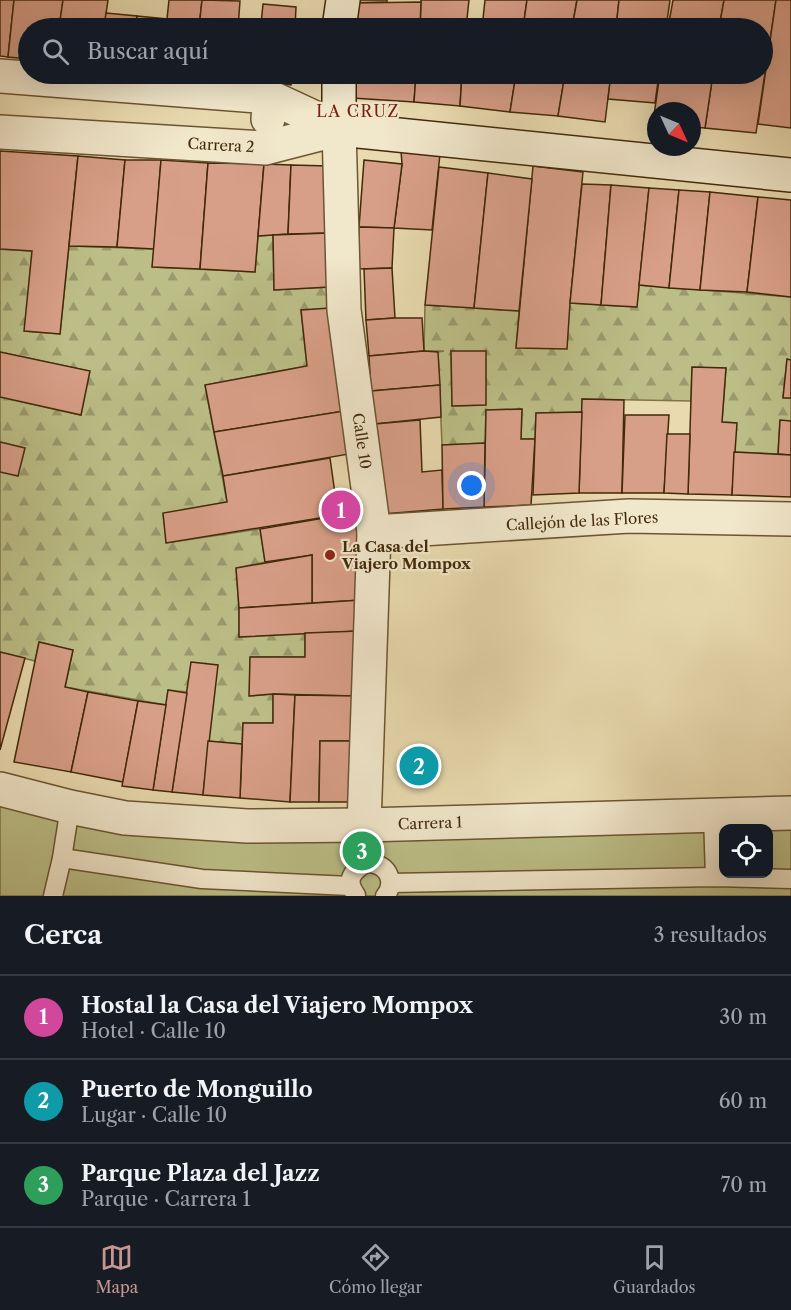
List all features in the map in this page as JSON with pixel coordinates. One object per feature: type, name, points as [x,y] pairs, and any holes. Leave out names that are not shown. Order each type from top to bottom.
[{"type":"street","points":[[0,76],[18,77]]},
{"type":"street","points":[[103,84],[270,97],[339,129],[791,175]]},
{"type":"street","points":[[339,84],[339,129]]},
{"type":"street","name":"Carrera 2","points":[[0,132],[264,148],[270,97]]},
{"type":"street","points":[[264,148],[339,129]]},
{"type":"street","name":"Calle 10","points":[[339,129],[344,310],[374,532],[364,825]]},
{"type":"street","name":"Callejón de las Flores","points":[[374,532],[629,516],[791,519]]},
{"type":"street","name":"Carrera 1","points":[[0,789],[125,818],[247,826],[791,813]]},
{"type":"lane","points":[[53,896],[70,807]]},
{"type":"lane","points":[[713,815],[715,877]]},
{"type":"lane","points":[[364,825],[365,863]]},
{"type":"lane","points":[[62,858],[202,879],[354,891],[351,877],[355,870],[365,863],[383,868],[389,875],[388,889],[715,877],[791,879]]},
{"type":"green space","points":[[273,235],[274,290],[330,287],[330,308],[301,311],[307,366],[205,385],[227,502],[163,514],[167,543],[260,529],[265,562],[236,568],[239,637],[305,633],[305,657],[251,657],[250,696],[273,694],[273,723],[243,723],[242,744],[208,741],[187,692],[168,690],[166,705],[65,687],[73,650],[39,642],[35,661],[0,652],[0,472],[25,448],[0,442],[0,397],[81,415],[89,371],[0,352],[0,249],[32,251],[25,331],[60,334],[69,246],[154,249],[153,267],[255,272],[258,236]]},
{"type":"green space","points":[[639,285],[791,297],[791,360],[787,360],[783,397],[791,398],[791,421],[780,421],[778,454],[734,452],[736,423],[722,422],[726,368],[692,368],[691,401],[582,399],[582,412],[536,413],[535,439],[521,439],[522,409],[486,410],[485,443],[442,445],[438,352],[444,351],[424,351],[425,305],[519,311],[516,348],[570,303],[636,307]],"holes":[[[451,351],[485,405],[452,406]]]},
{"type":"green space","points":[[0,789],[125,818],[791,813],[791,896],[0,896]]},
{"type":"building","points":[[0,0],[14,0],[8,57],[0,56]]},
{"type":"building","points":[[14,0],[63,0],[60,18],[18,18],[18,58],[8,57]]},
{"type":"building","points":[[63,0],[108,0],[105,18],[60,18]]},
{"type":"building","points":[[169,0],[202,0],[200,18],[167,18]]},
{"type":"building","points":[[202,0],[240,1],[239,18],[200,18]]},
{"type":"building","points":[[355,0],[387,0],[387,2],[355,3]]},
{"type":"building","points":[[421,0],[469,0],[467,18],[420,18]]},
{"type":"building","points":[[485,0],[527,0],[524,18],[483,18]]},
{"type":"building","points":[[527,0],[577,0],[574,18],[524,18]]},
{"type":"building","points":[[577,0],[619,0],[617,18],[574,18]]},
{"type":"building","points":[[619,0],[670,0],[667,18],[617,18]]},
{"type":"building","points":[[673,0],[724,0],[721,18],[670,18]]},
{"type":"building","points":[[724,0],[776,0],[773,20],[773,18],[721,18]]},
{"type":"building","points":[[776,0],[791,0],[791,128],[758,124],[764,84],[773,84],[773,21]]},
{"type":"building","points":[[421,2],[420,18],[354,18],[355,3]]},
{"type":"building","points":[[263,4],[296,7],[295,18],[262,18]]},
{"type":"building","points":[[106,13],[137,16],[137,18],[105,18]]},
{"type":"building","points":[[353,84],[415,84],[414,102],[352,98]]},
{"type":"building","points":[[415,84],[461,84],[460,106],[414,102]]},
{"type":"building","points":[[461,84],[514,84],[510,112],[460,106]]},
{"type":"building","points":[[514,84],[563,84],[558,116],[510,112]]},
{"type":"building","points":[[563,84],[610,84],[605,122],[558,116]]},
{"type":"building","points":[[610,84],[658,84],[655,102],[608,99]]},
{"type":"building","points":[[659,84],[712,84],[705,128],[701,128],[701,102],[656,102]]},
{"type":"building","points":[[712,84],[763,84],[756,133],[705,128]]},
{"type":"building","points":[[0,151],[78,156],[60,334],[24,331],[32,251],[0,249]]},
{"type":"building","points":[[401,151],[440,154],[432,230],[394,228],[402,164]]},
{"type":"building","points":[[78,156],[125,160],[117,247],[69,246]]},
{"type":"building","points":[[125,160],[161,160],[154,249],[117,247]]},
{"type":"building","points":[[161,160],[208,163],[200,269],[152,267]]},
{"type":"building","points":[[364,160],[402,164],[394,228],[359,227]]},
{"type":"building","points":[[208,163],[264,164],[255,272],[200,269]]},
{"type":"building","points":[[264,164],[291,165],[288,234],[258,236]]},
{"type":"building","points":[[291,165],[329,166],[329,233],[288,234]]},
{"type":"building","points":[[533,166],[583,172],[567,349],[516,348]]},
{"type":"building","points":[[439,167],[488,173],[474,308],[425,305]]},
{"type":"building","points":[[488,173],[532,179],[519,311],[474,308]]},
{"type":"building","points":[[582,184],[611,185],[601,305],[570,303]]},
{"type":"building","points":[[611,185],[649,188],[637,307],[601,305]]},
{"type":"building","points":[[649,188],[679,190],[669,288],[639,285]]},
{"type":"building","points":[[679,190],[710,192],[700,290],[669,288]]},
{"type":"building","points":[[710,192],[758,197],[747,292],[700,290]]},
{"type":"building","points":[[758,197],[791,200],[791,297],[747,292]]},
{"type":"building","points":[[359,227],[394,228],[392,268],[357,269]]},
{"type":"building","points":[[329,233],[330,287],[274,290],[273,235]]},
{"type":"building","points":[[392,268],[395,318],[366,320],[364,269]]},
{"type":"building","points":[[330,308],[344,411],[214,432],[205,385],[307,366],[301,310]]},
{"type":"building","points":[[422,318],[424,351],[369,356],[366,320]]},
{"type":"building","points":[[424,351],[438,352],[440,385],[371,391],[369,356]]},
{"type":"building","points":[[451,351],[486,351],[486,405],[452,406]]},
{"type":"building","points":[[0,352],[90,371],[81,415],[0,397]]},
{"type":"building","points":[[787,359],[791,360],[791,398],[783,398]]},
{"type":"building","points":[[692,367],[726,368],[722,422],[737,423],[732,495],[688,494]]},
{"type":"building","points":[[440,385],[441,417],[375,424],[371,391]]},
{"type":"building","points":[[582,399],[624,400],[622,493],[579,493]]},
{"type":"building","points":[[522,409],[521,439],[535,439],[531,505],[484,507],[486,410]]},
{"type":"building","points":[[344,411],[349,454],[223,476],[214,432]]},
{"type":"building","points":[[582,412],[579,493],[533,495],[536,413]]},
{"type":"building","points":[[625,415],[669,415],[664,493],[622,493]]},
{"type":"building","points":[[420,420],[422,472],[442,470],[443,509],[383,514],[375,424]]},
{"type":"building","points":[[780,420],[791,421],[791,455],[778,454]]},
{"type":"building","points":[[667,434],[690,434],[688,494],[664,493]]},
{"type":"building","points":[[0,442],[25,448],[18,476],[0,472]]},
{"type":"building","points":[[485,443],[484,507],[443,509],[442,445]]},
{"type":"building","points":[[734,452],[791,455],[791,497],[732,495]]},
{"type":"building","points":[[330,458],[338,515],[166,543],[163,513],[227,502],[223,476]]},
{"type":"building","points":[[359,512],[361,600],[312,603],[312,555],[265,562],[260,529]]},
{"type":"building","points":[[312,555],[312,603],[239,608],[236,568]]},
{"type":"building","points":[[361,600],[359,631],[239,637],[239,608]]},
{"type":"building","points":[[359,631],[356,696],[273,694],[249,696],[250,657],[305,657],[305,633]]},
{"type":"building","points":[[39,642],[73,650],[65,687],[88,692],[71,772],[14,762]]},
{"type":"building","points":[[0,652],[25,658],[0,750]]},
{"type":"building","points":[[191,662],[218,665],[203,795],[172,792]]},
{"type":"building","points":[[168,690],[187,693],[172,792],[153,790]]},
{"type":"building","points":[[88,692],[138,701],[123,782],[71,772]]},
{"type":"building","points":[[273,694],[295,695],[290,802],[240,798],[243,723],[273,723]]},
{"type":"building","points":[[295,695],[356,696],[355,741],[320,741],[319,802],[290,802]]},
{"type":"building","points":[[138,701],[166,705],[153,790],[122,786]]},
{"type":"building","points":[[208,741],[242,744],[240,798],[203,795]]},
{"type":"building","points":[[320,741],[355,741],[355,802],[319,802]]},
{"type":"place","name":"Hostal la Casa del Viajero Mompox","points":[[341,510]]},
{"type":"place","name":"La Casa del Viajero Mompox","points":[[330,555]]},
{"type":"place","name":"Puerto de Monguillo","points":[[419,766]]},
{"type":"place","name":"Parque Plaza del Jazz","points":[[362,851]]},
{"type":"district","name":"LA CRUZ","points":[[358,111]]}]
